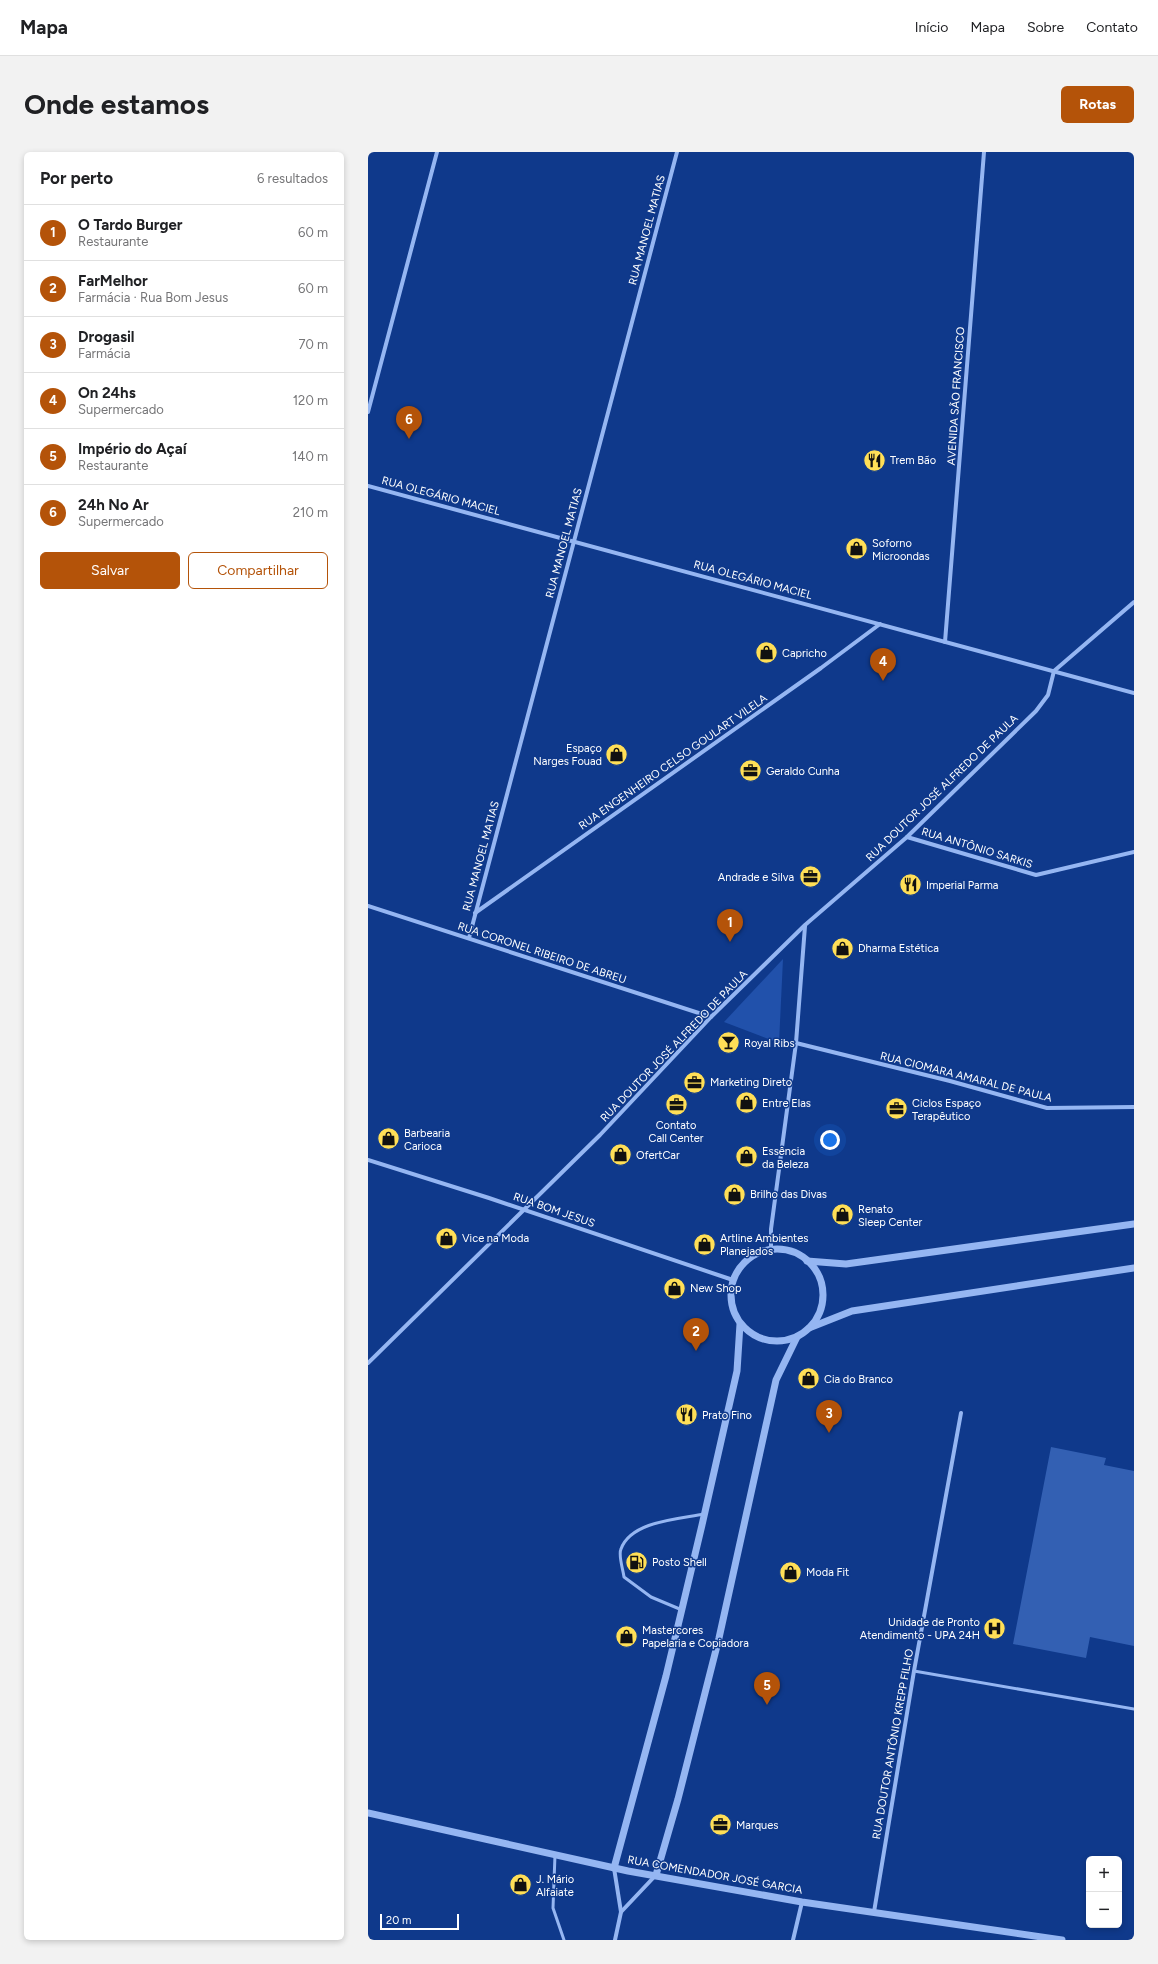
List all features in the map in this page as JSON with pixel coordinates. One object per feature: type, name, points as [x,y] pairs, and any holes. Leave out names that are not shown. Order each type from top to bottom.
[{"type":"street","points":[[368,412],[437,152]]},
{"type":"street","name":"RUA MANOEL MATIAS","points":[[468,938],[677,152]]},
{"type":"street","name":"AVENIDA SÃO FRANCISCO","points":[[945,642],[984,152]]},
{"type":"street","name":"RUA OLEGÁRIO MACIEL","points":[[368,486],[1134,693]]},
{"type":"street","points":[[1054,672],[1134,602]]},
{"type":"street","name":"RUA ENGENHEIRO CELSO GOULART VILELA","points":[[475,913],[821,668],[880,624]]},
{"type":"street","name":"RUA DOUTOR JOSÉ ALFREDO DE PAULA","points":[[368,1363],[600,1135],[711,1017],[805,925],[907,837],[1036,710],[1048,695],[1054,672]]},
{"type":"street","name":"RUA ANTÔNIO SARKIS","points":[[907,837],[1036,875],[1134,852]]},
{"type":"street","name":"RUA CORONEL RIBEIRO DE ABREU","points":[[368,906],[711,1017]]},
{"type":"street","points":[[771,1250],[771,1229],[796,1043],[805,925]]},
{"type":"street","name":"RUA CIOMARA AMARAL DE PAULA","points":[[796,1043],[950,1081],[1047,1108],[1134,1107]]},
{"type":"street","name":"RUA BOM JESUS","points":[[368,1160],[523,1209],[733,1280]]},
{"type":"street","points":[[807,1261],[846,1264],[1134,1224]]},
{"type":"street","points":[[809,1328],[818,1316],[823,1301],[822,1286],[816,1272],[807,1261],[796,1253],[784,1250],[771,1250],[759,1252],[748,1259],[739,1268],[733,1280],[730,1295],[733,1311],[740,1324],[752,1334],[766,1341],[782,1341],[797,1337],[809,1328],[852,1311],[1134,1268]]},
{"type":"street","points":[[615,1940],[621,1912],[614,1868],[666,1676],[682,1610],[737,1371],[740,1324]]},
{"type":"street","points":[[621,1912],[656,1875],[678,1799],[719,1638],[776,1380],[797,1337]]},
{"type":"street","name":"RUA DOUTOR ANTÔNIO KREPP FILHO","points":[[874,1912],[914,1671],[961,1413]]},
{"type":"street","name":"RUA COMENDADOR JOSÉ GARCIA","points":[[368,1813],[614,1868],[802,1902],[1062,1940]]},
{"type":"street","points":[[793,1940],[802,1902]]},
{"type":"lane","points":[[682,1610],[650,1596],[624,1576],[620,1550],[629,1535],[644,1526],[704,1514]]},
{"type":"lane","points":[[914,1671],[1134,1709]]},
{"type":"lane","points":[[555,1855],[553,1908],[564,1940]]},
{"type":"shaded area","points":[[783,959],[779,1043],[724,1022]]},
{"type":"building","points":[[1051,1447],[1106,1458],[1104,1465],[1134,1471],[1134,1646],[1090,1637],[1086,1658],[1013,1644]]},
{"type":"place","name":"24h No Ar","points":[[409,439]]},
{"type":"place","name":"Trem Bão","points":[[874,460]]},
{"type":"place","name":"Soforno Microondas","points":[[856,549]]},
{"type":"place","name":"Capricho","points":[[766,653]]},
{"type":"place","name":"On 24hs","points":[[883,681]]},
{"type":"place","name":"Espaço Narges Fouad","points":[[617,754]]},
{"type":"place","name":"Geraldo Cunha","points":[[750,771]]},
{"type":"place","name":"Andrade e Silva","points":[[810,877]]},
{"type":"place","name":"Imperial Parma","points":[[911,885]]},
{"type":"place","name":"O Tardo Burger","points":[[730,942]]},
{"type":"place","name":"Dharma Estética","points":[[842,948]]},
{"type":"place","name":"Royal Ribs","points":[[728,1043]]},
{"type":"place","name":"Marketing Direto","points":[[695,1082]]},
{"type":"place","name":"Entre Elas","points":[[747,1103]]},
{"type":"place","name":"Contato Call Center","points":[[676,1105]]},
{"type":"place","name":"Ciclos Espaço Terapêutico","points":[[897,1109]]},
{"type":"place","name":"Barbearia Carioca","points":[[389,1139]]},
{"type":"place","name":"OfertCar","points":[[621,1155]]},
{"type":"place","name":"Essência da Beleza","points":[[746,1157]]},
{"type":"place","name":"Brilho das Divas","points":[[734,1194]]},
{"type":"place","name":"Renato Sleep Center","points":[[842,1215]]},
{"type":"place","name":"Vice na Moda","points":[[447,1238]]},
{"type":"place","name":"Artline Ambientes Planejados","points":[[704,1244]]},
{"type":"place","name":"New Shop","points":[[675,1288]]},
{"type":"place","name":"FarMelhor","points":[[696,1351]]},
{"type":"place","name":"Cia do Branco","points":[[809,1379]]},
{"type":"place","name":"Prato Fino","points":[[686,1415]]},
{"type":"place","name":"Drogasil","points":[[829,1433]]},
{"type":"place","name":"Posto Shell","points":[[636,1562]]},
{"type":"place","name":"Moda Fit","points":[[790,1572]]},
{"type":"place","name":"Unidade de Pronto Atendimento - UPA 24H","points":[[995,1628]]},
{"type":"place","name":"Mastercores Papelaria e Copiadora","points":[[627,1636]]},
{"type":"place","name":"Império do Açaí","points":[[767,1705]]},
{"type":"place","name":"Marques","points":[[720,1825]]},
{"type":"place","name":"J. Mário Alfaiate","points":[[520,1885]]}]
